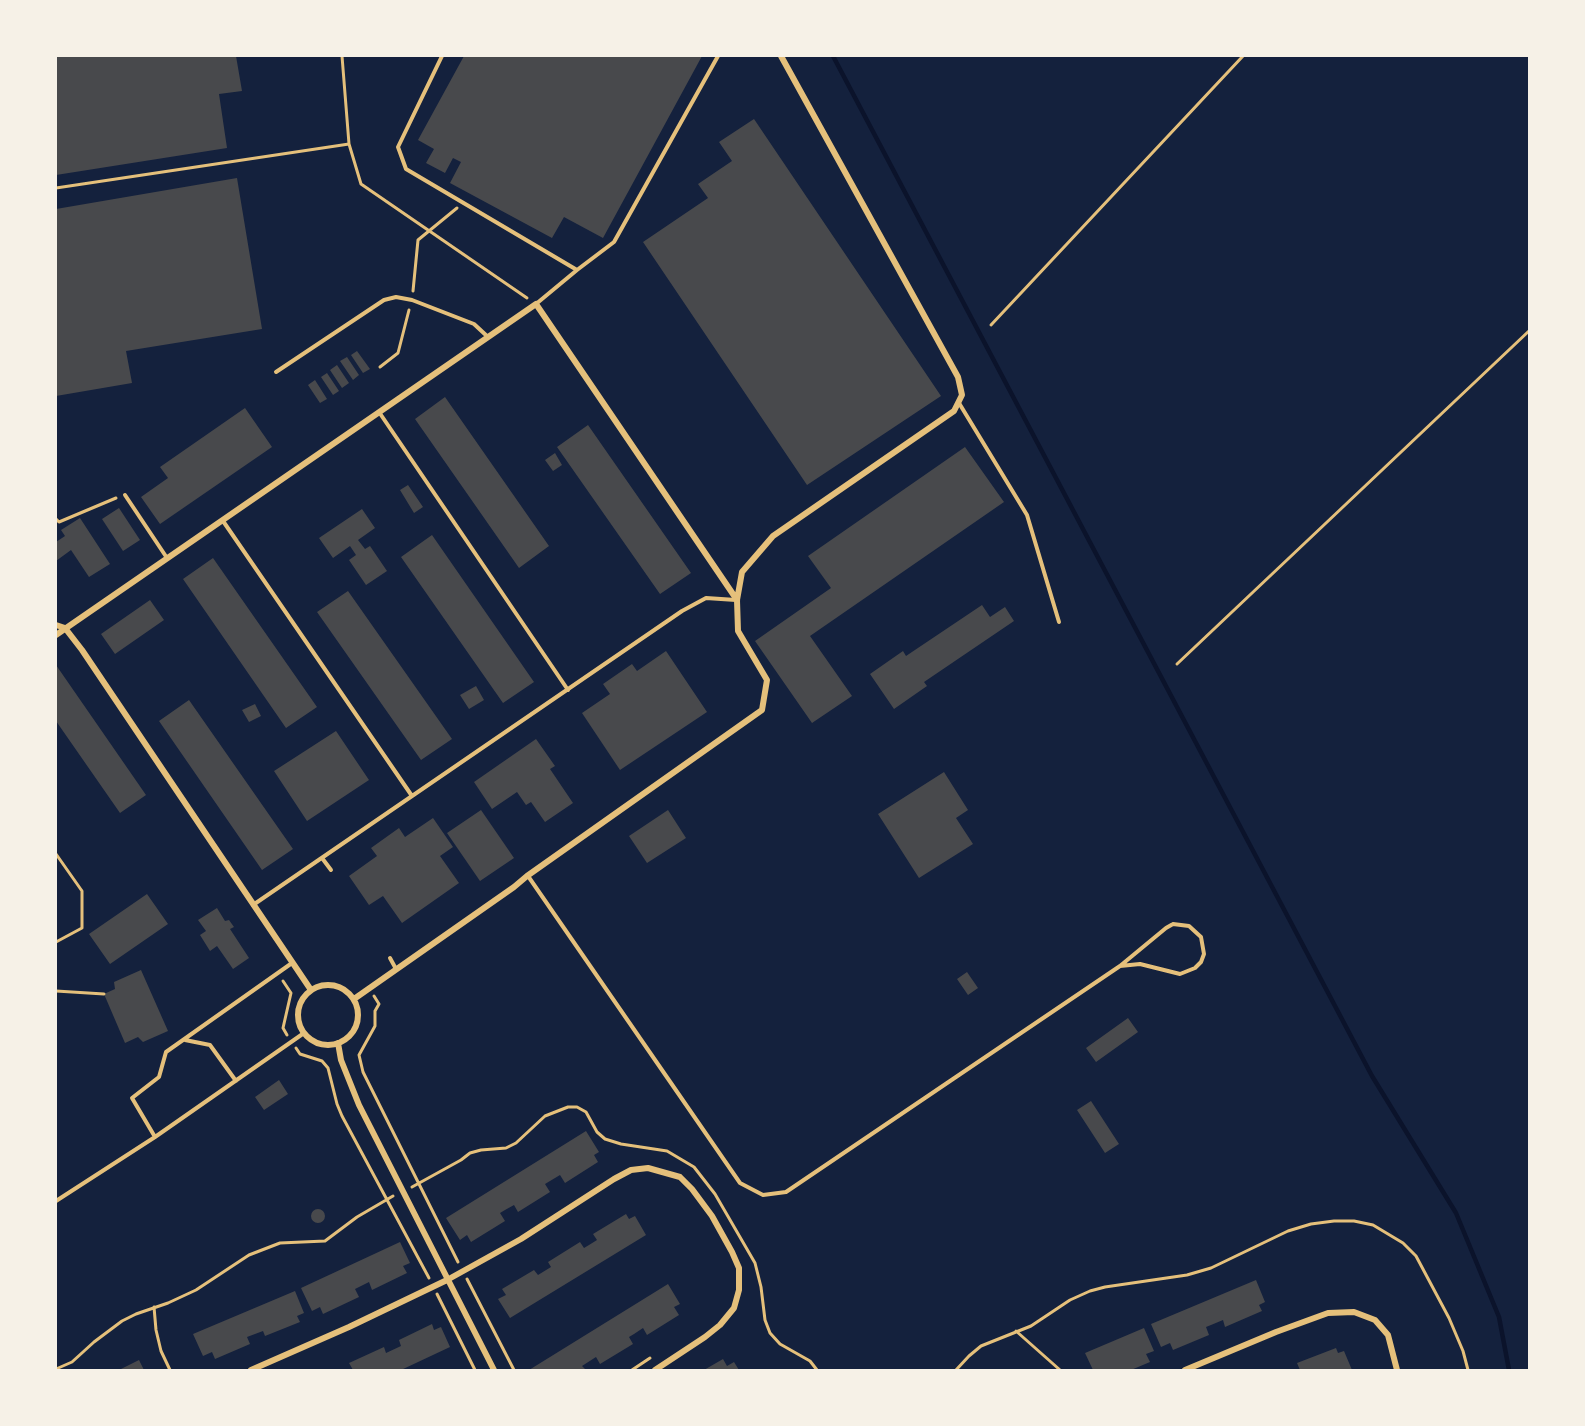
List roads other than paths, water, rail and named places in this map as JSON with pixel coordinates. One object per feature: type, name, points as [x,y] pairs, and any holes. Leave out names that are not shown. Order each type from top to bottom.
[{"type":"street","points":[[354,999],[762,710],[767,680],[738,631],[737,600],[742,572],[773,536],[954,411],[959,402],[962,395],[958,377],[781,56]]},
{"type":"street","points":[[56,635],[536,304],[737,600]]},
{"type":"street","points":[[56,625],[65,628],[311,990]]},
{"type":"street","points":[[329,985],[339,987],[347,991],[354,999],[357,1007],[357,1025],[346,1039],[329,1045],[319,1043],[304,1033],[298,1015],[304,997],[311,990],[329,985]]},
{"type":"street","points":[[338,1043],[349,1084],[494,1371]]},
{"type":"street","points":[[251,1371],[447,1280],[521,1239],[631,1170],[648,1168],[680,1177],[692,1189],[712,1216],[739,1268],[739,1290],[734,1308],[720,1325],[705,1337],[655,1371]]},
{"type":"street","points":[[1185,1371],[1285,1329],[1328,1314],[1354,1312],[1375,1320],[1388,1335],[1398,1371]]},
{"type":"lane","points":[[442,56],[398,147],[406,169],[577,270]]},
{"type":"lane","points":[[536,304],[614,242],[718,56]]},
{"type":"lane","points":[[276,372],[384,300],[396,297],[412,300],[474,324],[488,337]]},
{"type":"lane","points":[[959,402],[1027,515],[1059,622]]},
{"type":"lane","points":[[379,412],[568,690]]},
{"type":"lane","points":[[125,495],[167,558]]},
{"type":"lane","points":[[222,520],[413,796]]},
{"type":"lane","points":[[253,905],[682,611],[706,598],[737,600]]},
{"type":"lane","points":[[322,858],[331,870]]},
{"type":"lane","points":[[527,876],[740,1183],[763,1195],[786,1192],[1120,966],[1166,927],[1173,924],[1189,926],[1201,937],[1204,945],[1201,962],[1188,972],[1172,973],[1140,964],[1120,966]]},
{"type":"lane","points":[[390,958],[396,969]]},
{"type":"lane","points":[[155,1137],[132,1098],[159,1077],[166,1052],[292,963]]},
{"type":"lane","points":[[56,1201],[155,1137],[304,1033]]},
{"type":"lane","points":[[184,1040],[210,1045],[236,1081]]},
{"type":"waterway","points":[[833,56],[1372,1076],[1456,1213],[1499,1317],[1509,1370]]}]
